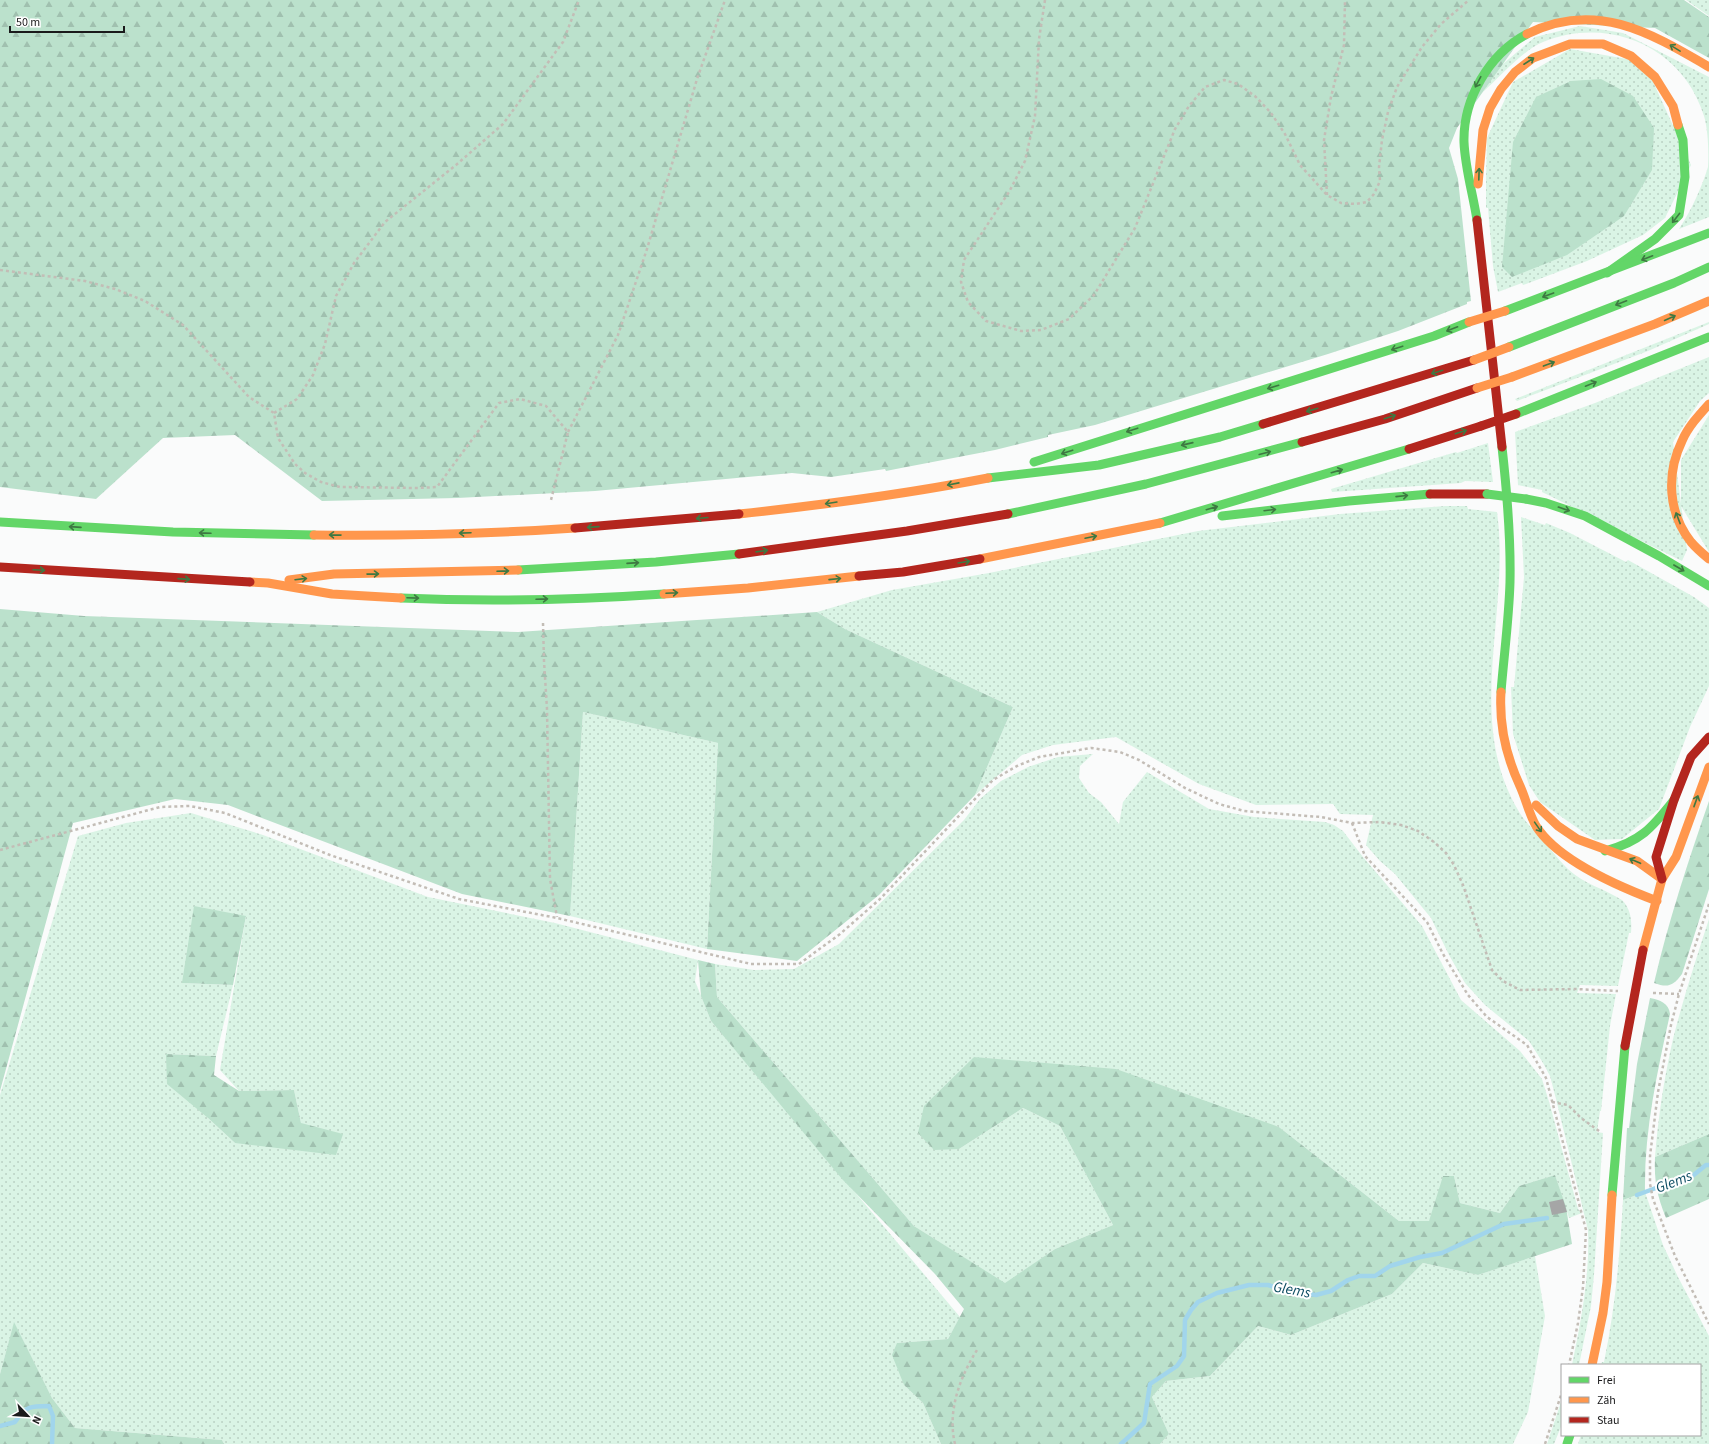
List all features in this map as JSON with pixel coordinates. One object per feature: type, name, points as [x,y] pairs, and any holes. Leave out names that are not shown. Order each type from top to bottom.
[{"type":"main road","points":[[1657,901],[1641,895],[1603,876],[1567,855],[1538,828],[1529,812],[1509,759],[1501,722],[1501,700],[1508,617],[1511,555],[1504,465],[1476,213],[1464,157],[1464,130],[1469,104],[1474,90],[1500,51],[1528,31],[1540,26],[1567,19],[1597,18],[1613,20],[1645,31],[1709,67]]},
{"type":"main road","points":[[1476,213],[1482,131],[1497,94],[1512,74],[1522,65],[1544,51],[1573,42],[1597,41],[1610,43],[1641,53]]},
{"type":"main road","points":[[1607,274],[1665,231],[1679,216],[1691,192]]},
{"type":"main road","points":[[991,477],[1434,336],[1469,322],[1607,274],[1709,233]]},
{"type":"main road","points":[[0,522],[121,530],[245,534],[422,534],[532,531],[710,518],[816,506],[931,489],[991,477],[1099,464],[1220,437],[1474,360],[1674,283],[1709,268]]},
{"type":"main road","points":[[268,583],[334,574],[501,571],[656,562],[744,553],[907,531],[1028,510],[1146,484],[1378,421],[1512,377],[1655,324],[1709,301]]},
{"type":"main road","points":[[0,567],[268,583],[332,594],[456,600],[618,597],[700,592],[903,572],[988,558],[1161,523],[1390,456],[1481,426],[1516,414],[1709,337]]},
{"type":"main road","points":[[1709,404],[1692,423],[1680,441],[1673,464],[1671,483],[1673,503],[1683,532],[1698,552],[1709,559]]},
{"type":"main road","points":[[1161,523],[1439,493],[1465,492],[1487,494],[1546,503],[1585,516],[1659,556],[1709,586]]},
{"type":"main road","points":[[1662,879],[1656,857],[1674,800],[1691,757],[1709,736]]},
{"type":"main road","points":[[1592,1364],[1604,1313],[1617,1114],[1627,1033],[1643,950],[1662,879],[1676,857],[1709,766]]},
{"type":"main road","points":[[1522,792],[1555,824],[1568,834],[1583,843],[1637,861],[1649,868],[1662,879]]},
{"type":"main road","points":[[1605,851],[1628,844],[1643,836],[1654,827],[1674,800]]},
{"type":"path","points":[[274,413],[297,399],[314,375],[324,344],[336,296],[359,257],[385,222],[456,165],[502,124],[563,42],[579,0]]},
{"type":"path","points":[[550,500],[568,432],[618,335],[648,249],[697,79],[725,0]]},
{"type":"path","points":[[1045,0],[1039,39],[1035,116],[1024,161],[1009,192],[964,260],[961,282],[968,302],[986,321],[1022,331],[1041,330],[1069,319],[1094,295],[1135,228],[1175,129],[1189,106],[1205,88],[1224,80],[1238,84],[1256,96],[1271,113],[1285,134],[1300,165],[1327,195],[1340,204],[1367,202],[1374,194],[1380,182],[1379,167],[1382,140],[1388,112],[1397,86],[1422,47],[1441,24],[1469,0]]},
{"type":"path","points":[[1327,195],[1324,140],[1344,44],[1345,0]]},
{"type":"path","points":[[0,270],[85,281],[115,289],[145,301],[182,325],[249,397],[274,413],[278,438],[295,464],[305,473],[321,482],[340,487],[436,487],[499,402],[520,399],[546,406],[568,432]]},
{"type":"path","points":[[543,623],[547,709],[550,879],[556,918]]},
{"type":"path","points":[[0,850],[160,807],[190,806],[225,813],[330,855],[459,899],[556,918],[751,964],[799,964],[840,934],[880,899],[993,780],[1017,766],[1038,757],[1091,748],[1120,752],[1139,760],[1185,788],[1226,805],[1244,810],[1321,817],[1352,822],[1380,822],[1401,825],[1418,831],[1434,842],[1446,853],[1454,865],[1463,885],[1492,970],[1503,981],[1520,990],[1575,989],[1625,991]]},
{"type":"path","points":[[1352,822],[1365,856],[1427,922],[1443,954],[1468,995],[1487,1017],[1526,1045],[1546,1078],[1586,1230],[1583,1286],[1578,1323],[1569,1364]]},
{"type":"path","points":[[1709,904],[1679,994],[1664,1056],[1650,1156],[1650,1184],[1653,1199],[1675,1256],[1709,1324]]},
{"type":"path","points":[[1648,992],[1679,994]]},
{"type":"path","points":[[1552,1102],[1568,1104],[1581,1118],[1602,1132]]},
{"type":"path","points":[[955,1444],[952,1430],[952,1414],[966,1368],[977,1350]]},
{"type":"path","points":[[1544,1444],[1561,1395]]},
{"type":"green space","points":[[0,0],[1684,0],[1709,17],[1709,58],[1655,28],[1533,22],[1457,128],[1449,148],[1458,179],[1471,301],[1467,302],[1467,304],[1398,331],[1328,354],[1095,425],[1048,435],[1048,437],[995,450],[886,471],[885,469],[831,477],[792,473],[595,491],[457,498],[322,501],[235,435],[163,438],[96,499],[0,487]]},
{"type":"green space","points":[[1686,0],[1709,0],[1709,16]]},
{"type":"green space","points":[[1580,26],[1623,33],[1709,77],[1709,217],[1679,229],[1696,199],[1708,167],[1708,141],[1704,116],[1694,92],[1679,72],[1661,55],[1640,43],[1617,35],[1593,32],[1568,35],[1543,42],[1527,51],[1483,92],[1497,69],[1535,37]]},
{"type":"green space","points":[[1570,49],[1644,62],[1691,165],[1665,218],[1643,235],[1587,261],[1523,285],[1522,283],[1498,292],[1493,266],[1488,208],[1486,208],[1487,138],[1513,82]]},
{"type":"green space","points":[[1601,79],[1633,96],[1654,128],[1652,170],[1624,216],[1567,255],[1512,277],[1502,267],[1513,142],[1536,97],[1571,81]]},
{"type":"green space","points":[[1709,322],[1709,324],[1648,351],[1517,401],[1515,399]]},
{"type":"green space","points":[[1709,357],[1709,393],[1700,401],[1673,442],[1687,550],[1682,561],[1542,492],[1542,490],[1518,485],[1515,432],[1595,403]]},
{"type":"green space","points":[[1709,415],[1709,552],[1681,506],[1681,460]]},
{"type":"green space","points":[[1488,443],[1493,482],[1465,481],[1461,483],[1332,492],[1331,489],[1456,452],[1457,453]]},
{"type":"green space","points":[[1445,506],[1467,506],[1468,509],[1497,512],[1500,549],[1499,588],[1492,664],[1491,702],[1494,739],[1502,775],[1520,814],[1562,863],[1581,879],[1622,900],[1629,911],[1631,933],[1629,933],[1618,986],[1580,985],[1577,993],[1616,994],[1610,1026],[1601,1111],[1597,1132],[1603,1133],[1591,1306],[1579,1364],[1572,1364],[1582,1315],[1588,1264],[1588,1230],[1550,1076],[1529,1041],[1485,1005],[1465,983],[1431,918],[1395,874],[1380,861],[1366,845],[1373,815],[1340,814],[1333,804],[1256,805],[1199,784],[1116,737],[1053,745],[1022,755],[975,795],[1013,707],[845,629],[817,612],[892,590],[989,573],[1198,531],[1340,514]]},
{"type":"green space","points":[[1521,517],[1545,525],[1546,523],[1570,533],[1626,562],[1628,560],[1694,597],[1709,608],[1709,686],[1690,727],[1659,809],[1622,839],[1595,840],[1540,802],[1529,785],[1513,734],[1511,687],[1514,687],[1524,577]]},
{"type":"green space","points":[[0,609],[84,616],[518,632],[817,612],[845,629],[1013,707],[975,795],[879,895],[797,961],[707,949],[718,743],[583,712],[570,916],[462,894],[228,805],[175,799],[73,823],[0,1091]]},
{"type":"green space","points":[[583,712],[718,743],[707,949],[570,916]]},
{"type":"green space","points":[[1093,754],[1080,766],[1079,778],[1089,793],[1101,802],[1119,824],[1123,802],[1147,772],[1209,809],[1254,817],[1325,822],[1334,825],[1343,831],[1363,857],[1422,926],[1461,1000],[1520,1051],[1542,1079],[1578,1209],[1582,1213],[1569,1218],[1555,1175],[1519,1186],[1500,1213],[1460,1203],[1454,1176],[1429,1221],[1399,1221],[1279,1127],[974,1057],[959,1149],[1023,1108],[1060,1126],[1113,1225],[1055,1249],[1005,1284],[914,1226],[717,997],[715,964],[754,970],[794,969],[839,944],[964,820],[980,799],[1001,781],[1028,767],[1058,757]]},
{"type":"green space","points":[[1709,801],[1709,889],[1682,974],[1670,985],[1659,985],[1654,983],[1666,937],[1686,869]]},
{"type":"green space","points":[[191,813],[263,835],[428,897],[555,923],[698,960],[695,981],[711,1021],[960,1317],[948,1339],[897,1343],[904,1385],[923,1403],[941,1444],[224,1444],[222,1440],[75,1428],[52,1398],[14,1323],[0,1374],[0,1095],[78,836],[126,823]],"holes":[[[246,916],[220,1070],[239,1091],[294,1090],[301,1123],[235,1143],[208,1118],[166,1054],[216,1056],[233,985],[183,983]]]},
{"type":"green space","points":[[194,906],[246,916],[233,985],[182,983]]},
{"type":"green space","points":[[1709,919],[1709,1134],[1655,1157],[1662,1098],[1673,1039],[1685,994]]},
{"type":"green space","points":[[698,960],[715,964],[717,997],[914,1226],[1005,1283],[1055,1249],[1113,1225],[1060,1126],[1023,1108],[959,1149],[934,1150],[918,1133],[924,1106],[974,1057],[1116,1069],[1279,1127],[1399,1221],[1429,1221],[1443,1176],[1454,1176],[1460,1203],[1500,1213],[1519,1186],[1555,1175],[1566,1207],[1572,1244],[1478,1275],[1423,1263],[1392,1294],[1291,1335],[1258,1326],[1210,1376],[1166,1381],[1152,1397],[1169,1434],[1160,1444],[941,1444],[923,1403],[904,1385],[892,1355],[897,1343],[948,1339],[964,1309],[935,1274],[842,1179],[711,1021],[701,996]]},
{"type":"green space","points":[[1650,998],[1666,1005],[1670,1014],[1652,1103],[1645,1170],[1645,1192],[1623,1200],[1627,1128],[1629,1128],[1637,1064]]},
{"type":"green space","points":[[166,1054],[216,1056],[214,1075],[239,1091],[294,1090],[301,1123],[343,1134],[336,1155],[235,1143],[167,1084]]},
{"type":"green space","points":[[1709,1134],[1709,1199],[1666,1218],[1660,1203],[1657,1188],[1655,1157]]},
{"type":"green space","points":[[1645,1192],[1663,1245],[1709,1336],[1709,1444],[1578,1444],[1581,1436],[1701,1436],[1701,1364],[1601,1364],[1604,1362],[1614,1302],[1619,1261],[1623,1200]]},
{"type":"green space","points":[[1535,1256],[1545,1316],[1528,1412],[1513,1444],[1160,1444],[1169,1434],[1152,1397],[1166,1381],[1210,1376],[1258,1326],[1291,1335],[1392,1294],[1423,1263],[1478,1275]]},
{"type":"green space","points":[[14,1322],[52,1398],[75,1428],[222,1440],[224,1444],[0,1444],[0,1374]]},
{"type":"green space","points":[[1561,1402],[1561,1426],[1554,1444],[1547,1444]]},
{"type":"building","points":[[1563,1199],[1567,1212],[1552,1215],[1549,1202]]},
{"type":"waterway","name":"Glems","points":[[1637,1195],[1664,1185],[1677,1183],[1690,1178],[1706,1165],[1709,1165]]},
{"type":"waterway","name":"Glems","points":[[1121,1444],[1144,1423],[1150,1384],[1177,1366],[1184,1356],[1185,1320],[1198,1302],[1217,1293],[1249,1285],[1268,1285],[1288,1291],[1316,1295],[1331,1291],[1348,1280],[1359,1276],[1375,1276],[1390,1266],[1420,1257],[1442,1253],[1504,1224],[1547,1218]]},
{"type":"waterway","name":"Glems","points":[[0,1426],[15,1422],[22,1413],[29,1408],[49,1406],[53,1416],[52,1444]]},
{"type":"traffic: fast","points":[[1477,220],[1467,171],[1464,142],[1468,110],[1473,94],[1490,66],[1501,53],[1527,34]]},
{"type":"traffic: fast","points":[[1607,273],[1655,239],[1679,215],[1685,177],[1683,140],[1678,125]]},
{"type":"traffic: fast","points":[[1505,311],[1709,233]]},
{"type":"traffic: fast","points":[[1509,347],[1674,283],[1709,267]]},
{"type":"traffic: fast","points":[[1034,462],[1434,336],[1469,322]]},
{"type":"traffic: fast","points":[[1516,414],[1709,337]]},
{"type":"traffic: fast","points":[[988,478],[1099,465],[1220,437],[1263,424]]},
{"type":"traffic: fast","points":[[1008,514],[1146,484],[1302,442]]},
{"type":"traffic: fast","points":[[1501,692],[1509,609],[1510,582],[1508,514],[1502,447]]},
{"type":"traffic: fast","points":[[1160,523],[1409,449]]},
{"type":"traffic: fast","points":[[1222,516],[1349,501],[1430,494]]},
{"type":"traffic: fast","points":[[1487,494],[1526,499]]},
{"type":"traffic: fast","points":[[1526,499],[1546,503],[1585,516],[1659,556],[1709,586]]},
{"type":"traffic: fast","points":[[0,522],[173,532],[314,535]]},
{"type":"traffic: fast","points":[[518,570],[656,562],[739,554]]},
{"type":"traffic: fast","points":[[401,598],[532,600],[664,594]]},
{"type":"traffic: fast","points":[[1605,851],[1627,843],[1644,833],[1659,819],[1674,800]]},
{"type":"traffic: fast","points":[[1612,1195],[1625,1046]]},
{"type":"traffic: fast","points":[[1567,1444],[1570,1436]]},
{"type":"traffic: slow","points":[[1527,34],[1552,24],[1576,20],[1599,20],[1643,32],[1665,42],[1709,67]]},
{"type":"traffic: slow","points":[[1478,184],[1483,130],[1490,108],[1501,89],[1515,72],[1533,58],[1570,44],[1603,44],[1631,56],[1655,77],[1673,106],[1678,125]]},
{"type":"traffic: slow","points":[[1512,377],[1655,324],[1709,301]]},
{"type":"traffic: slow","points":[[1469,322],[1505,311]]},
{"type":"traffic: slow","points":[[1474,360],[1509,347]]},
{"type":"traffic: slow","points":[[1477,388],[1512,377]]},
{"type":"traffic: slow","points":[[1709,404],[1694,421],[1684,436],[1673,467],[1672,480],[1674,506],[1683,531],[1697,549],[1709,559]]},
{"type":"traffic: slow","points":[[739,514],[864,499],[988,478]]},
{"type":"traffic: slow","points":[[980,559],[1160,523]]},
{"type":"traffic: slow","points":[[314,535],[444,534],[575,528]]},
{"type":"traffic: slow","points":[[289,580],[334,574],[518,570]]},
{"type":"traffic: slow","points":[[664,594],[748,588],[859,576]]},
{"type":"traffic: slow","points":[[250,582],[268,583],[332,594],[401,598]]},
{"type":"traffic: slow","points":[[1501,692],[1502,728],[1507,752],[1531,817],[1536,826],[1546,839],[1559,851],[1574,861],[1608,880],[1657,901]]},
{"type":"traffic: slow","points":[[1643,950],[1662,879],[1676,857],[1709,767]]},
{"type":"traffic: slow","points":[[1536,805],[1558,826],[1577,839],[1637,861],[1662,879]]},
{"type":"traffic: slow","points":[[1592,1364],[1603,1313],[1607,1282],[1612,1195]]},
{"type":"traffic: jam","points":[[1477,220],[1502,447]]},
{"type":"traffic: jam","points":[[1263,424],[1474,360]]},
{"type":"traffic: jam","points":[[1302,442],[1385,419],[1477,388]]},
{"type":"traffic: jam","points":[[1481,426],[1516,414]]},
{"type":"traffic: jam","points":[[1409,449],[1481,426]]},
{"type":"traffic: jam","points":[[1430,494],[1487,494]]},
{"type":"traffic: jam","points":[[575,528],[739,514]]},
{"type":"traffic: jam","points":[[739,554],[907,531],[1008,514]]},
{"type":"traffic: jam","points":[[859,576],[903,572],[980,559]]},
{"type":"traffic: jam","points":[[0,567],[250,582]]},
{"type":"traffic: jam","points":[[1662,879],[1656,857],[1674,800],[1691,757],[1709,737]]},
{"type":"traffic: jam","points":[[1625,1046],[1643,950]]}]
